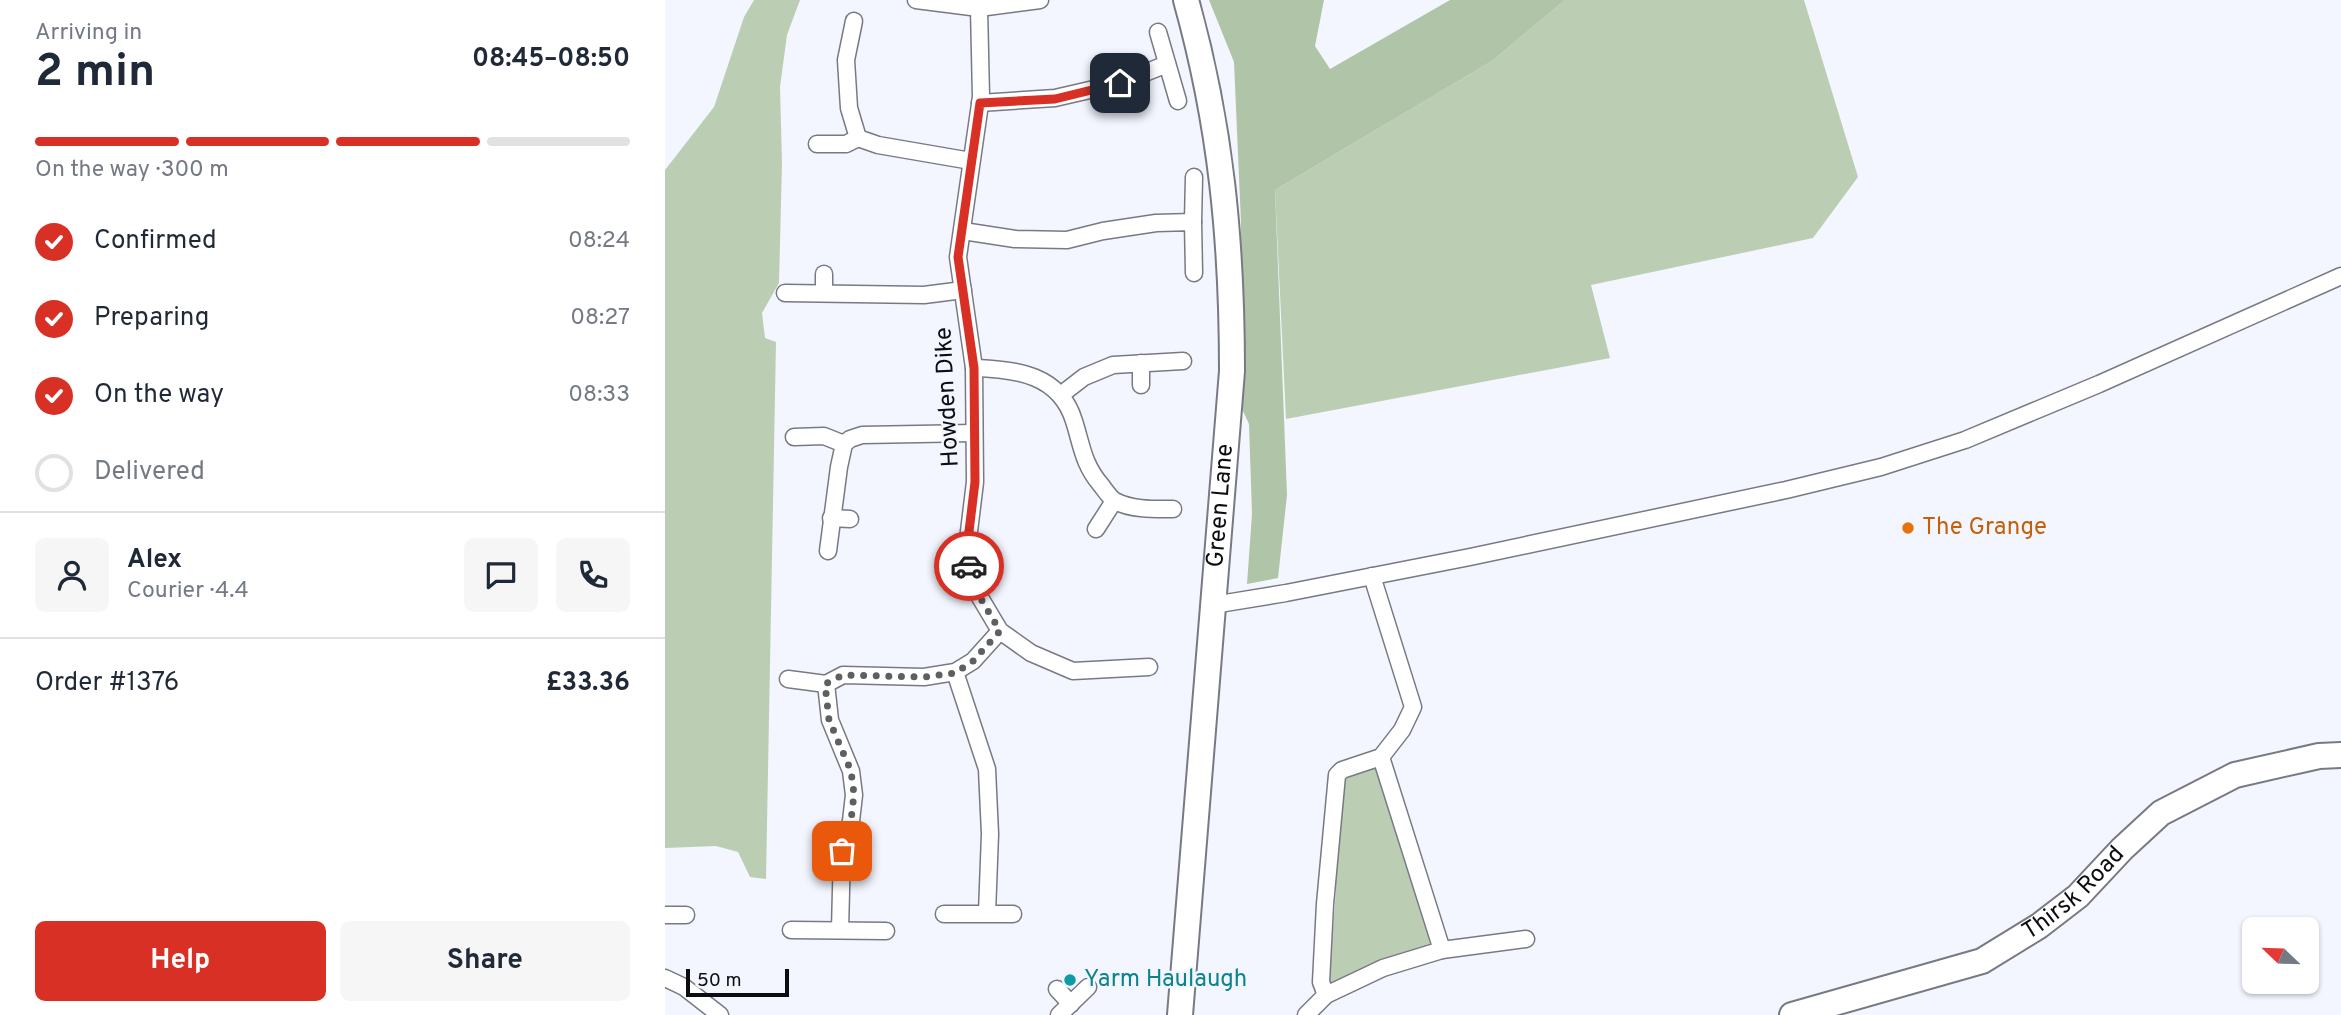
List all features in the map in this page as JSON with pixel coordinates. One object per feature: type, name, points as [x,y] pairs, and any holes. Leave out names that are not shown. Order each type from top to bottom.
[{"type":"main road","name":"Green Lane","points":[[1180,1015],[1232,371],[1232,299],[1221,161],[1211,100],[1186,0]]},
{"type":"main road","name":"Thirsk Road","points":[[1792,1015],[1982,961],[2039,926],[2078,896],[2122,849],[2161,813],[2235,775],[2319,756],[2341,755]]},
{"type":"street","points":[[916,0],[979,8],[1039,0]]},
{"type":"street","name":"Howden Dike","points":[[979,8],[980,103],[958,257],[974,368],[975,482],[966,556],[975,589],[1000,631],[1031,653],[1073,671],[1139,674]]},
{"type":"street","points":[[854,21],[845,60],[849,108],[858,138]]},
{"type":"street","points":[[1159,32],[1178,101]]},
{"type":"street","points":[[980,103],[1055,99],[1120,83],[1167,64]]},
{"type":"street","points":[[817,144],[846,144],[858,138],[878,145],[971,161]]},
{"type":"street","points":[[1194,177],[1194,273]]},
{"type":"street","points":[[963,231],[1015,239],[1067,240],[1156,223],[1193,222]]},
{"type":"street","points":[[824,274],[824,293]]},
{"type":"street","points":[[1213,605],[1372,576],[1786,490],[1881,467],[1965,440],[2099,384],[2341,276]]},
{"type":"street","points":[[785,293],[924,295],[963,290]]},
{"type":"street","points":[[1062,394],[1084,377],[1113,365],[1183,361]]},
{"type":"street","points":[[1140,363],[1141,385]]},
{"type":"street","points":[[974,368],[1019,371],[1062,394],[1074,419],[1084,458],[1093,475],[1114,501],[1140,508],[1174,509]]},
{"type":"street","points":[[828,551],[843,444],[862,435],[974,433]]},
{"type":"street","points":[[794,437],[824,436],[843,444]]},
{"type":"street","points":[[1096,529],[1114,501]]},
{"type":"street","points":[[831,518],[850,519]]},
{"type":"street","points":[[1326,995],[1321,982],[1335,782],[1342,770],[1381,757],[1402,730],[1413,707],[1372,576]]},
{"type":"street","points":[[788,679],[825,684],[843,675],[924,677],[955,673],[973,661],[1000,631]]},
{"type":"street","points":[[955,673],[987,769],[990,834],[987,913]]},
{"type":"street","points":[[825,684],[829,720],[851,771],[854,794],[851,821],[842,851],[840,930]]},
{"type":"street","points":[[1381,757],[1442,950]]},
{"type":"street","points":[[944,914],[1013,914]]},
{"type":"street","points":[[665,915],[686,915]]},
{"type":"street","points":[[791,930],[885,931]]},
{"type":"street","points":[[1306,1015],[1326,995],[1383,968],[1442,950],[1526,939]]},
{"type":"street","points":[[665,978],[684,987],[720,1015]]},
{"type":"street","points":[[1057,989],[1065,1009],[1089,987]]},
{"type":"green space","points":[[754,0],[800,0],[787,35],[780,87],[782,163],[779,283],[762,313],[765,338],[776,342],[766,879],[750,877],[738,852],[716,846],[665,848],[665,170],[714,107],[744,17]]},
{"type":"green space","points":[[1209,0],[1324,0],[1315,46],[1330,69],[1450,0],[1565,0],[1492,61],[1275,190],[1287,495],[1278,578],[1247,584],[1252,514],[1249,424],[1242,409],[1241,223],[1234,62]]},
{"type":"green space","points":[[1565,0],[1804,0],[1858,177],[1813,238],[1591,285],[1610,358],[1286,419],[1275,190],[1492,61]]},
{"type":"green space","points":[[1375,767],[1433,941],[1429,948],[1334,984],[1327,979],[1328,932],[1333,928],[1336,890],[1332,886],[1342,778]]},
{"type":"way so far","points":[[842,851],[851,821],[854,794],[851,771],[829,720],[825,684],[843,675],[924,677],[955,673],[973,661],[1000,631],[975,589],[969,566]]},
{"type":"place","name":"The Grange","points":[[1908,528]]},
{"type":"place","name":"Yarm Haulaugh","points":[[1070,980]]},
{"type":"route","points":[[969,566],[966,556],[975,482],[974,368],[958,257],[980,103],[1055,99],[1120,83]]}]
